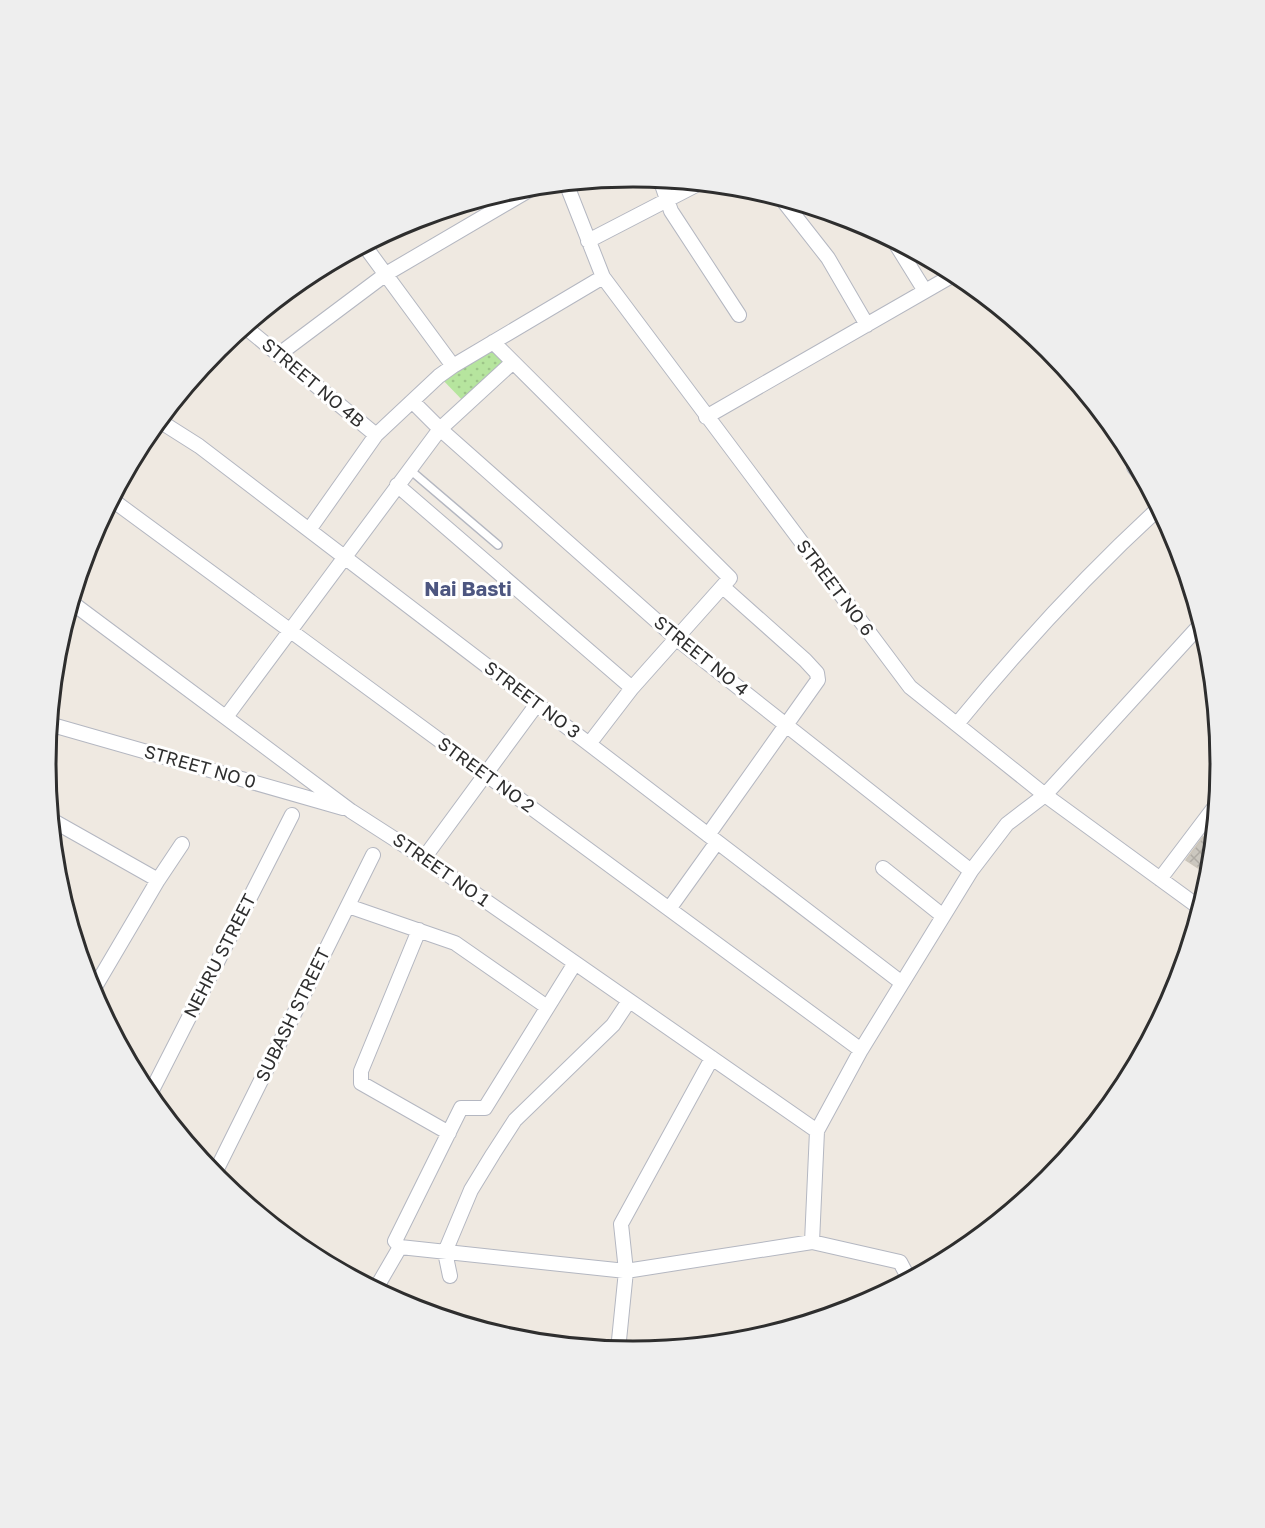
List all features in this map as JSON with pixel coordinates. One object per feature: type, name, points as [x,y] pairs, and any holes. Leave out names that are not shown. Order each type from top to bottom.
[{"type":"street","points":[[663,188],[671,211],[740,315]]},
{"type":"street","points":[[588,241],[687,190]]},
{"type":"street","name":"STREET NO 6","points":[[569,191],[603,277],[910,687],[1045,795],[1192,902]]},
{"type":"street","points":[[278,355],[386,274],[514,199]]},
{"type":"street","points":[[790,209],[828,258],[867,325]]},
{"type":"street","points":[[369,251],[453,366]]},
{"type":"street","points":[[902,254],[925,291]]},
{"type":"street","points":[[376,435],[439,376],[453,366],[603,277]]},
{"type":"street","points":[[706,417],[946,280]]},
{"type":"street","name":"STREET NO 4B","points":[[250,331],[376,435],[309,530]]},
{"type":"street","points":[[493,342],[730,578],[633,688],[589,744]]},
{"type":"street","points":[[226,717],[440,429],[513,362]]},
{"type":"street","name":"STREET NO 4","points":[[413,402],[440,429],[677,639],[971,871]]},
{"type":"street","name":"STREET NO 3","points":[[166,425],[199,446],[902,983]]},
{"type":"street","points":[[397,485],[633,688]]},
{"type":"street","name":"STREET NO 2","points":[[118,504],[861,1050]]},
{"type":"street","points":[[957,724],[1001,670],[1127,537],[1152,514]]},
{"type":"street","points":[[669,909],[786,725],[818,680],[816,673],[806,660],[723,587]]},
{"type":"street","name":"STREET NO 1","points":[[77,607],[351,810],[818,1131]]},
{"type":"street","points":[[812,1242],[818,1131],[861,1050],[971,871],[1007,824],[1045,795],[1194,632]]},
{"type":"street","points":[[424,858],[537,704]]},
{"type":"street","name":"STREET NO 0","points":[[57,726],[351,810]]},
{"type":"street","name":"NEHRU STREET","points":[[154,1086],[292,815]]},
{"type":"street","points":[[1160,879],[1207,817]]},
{"type":"street","points":[[59,824],[158,880]]},
{"type":"street","points":[[98,982],[182,844]]},
{"type":"street","name":"SUBASH STREET","points":[[219,1166],[373,855]]},
{"type":"street","points":[[883,868],[943,916]]},
{"type":"street","points":[[348,906],[455,944],[547,1006]]},
{"type":"street","points":[[419,930],[361,1071],[361,1083],[449,1132]]},
{"type":"street","points":[[575,963],[485,1108],[461,1108],[395,1241],[400,1247],[626,1271],[812,1242],[900,1262],[905,1272]]},
{"type":"street","points":[[450,1276],[445,1252],[471,1190],[515,1120],[613,1024],[629,1001]]},
{"type":"street","points":[[619,1341],[626,1271],[621,1224],[712,1058]]},
{"type":"street","points":[[380,1282],[400,1247]]},
{"type":"lane","points":[[409,469],[498,545]]},
{"type":"green space","points":[[493,342],[513,362],[467,405],[439,376]]},
{"type":"building","points":[[1203,837],[1205,838],[1200,869],[1186,860]]},
{"type":"district","name":"Nai Basti","points":[[468,589]]}]
